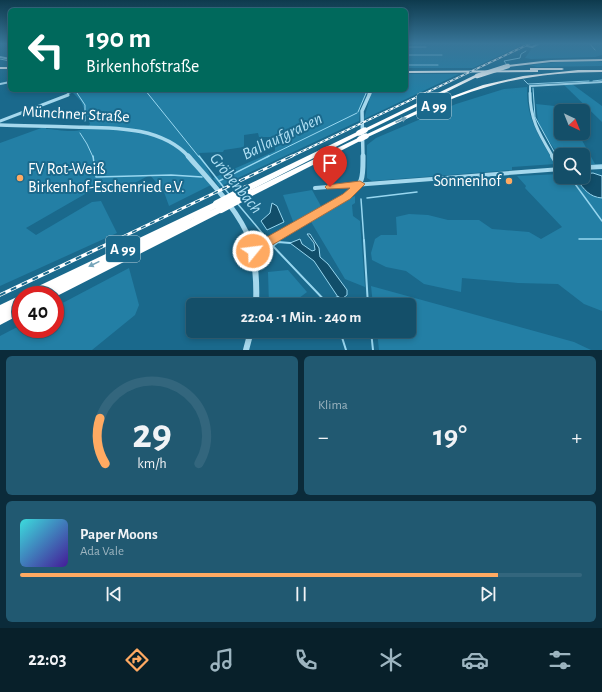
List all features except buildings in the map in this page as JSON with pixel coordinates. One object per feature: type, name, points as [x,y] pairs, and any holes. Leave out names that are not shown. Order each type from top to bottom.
[{"type":"highway","name":"A 99","points":[[64,287],[219,206],[477,76],[508,66],[551,61],[585,60]]},
{"type":"highway","points":[[408,71],[602,70]]},
{"type":"highway","points":[[408,71],[602,70]]},
{"type":"highway","name":"A 99","points":[[362,135],[459,95],[485,86],[522,77],[585,71]]},
{"type":"highway","name":"A 99","points":[[49,286],[219,206]]},
{"type":"highway","points":[[0,310],[12,304]]},
{"type":"highway","points":[[0,320],[12,314]]},
{"type":"street","points":[[554,158],[536,129],[530,106],[530,86],[602,82]]},
{"type":"street","points":[[253,251],[346,197],[360,184],[364,177],[362,111],[371,92]]},
{"type":"street","points":[[0,121],[68,95]]},
{"type":"street","name":"Münchner Straße","points":[[0,125],[113,127],[142,132],[169,141],[185,153],[233,210],[245,228],[253,251],[257,287],[256,298]]},
{"type":"street","points":[[590,168],[602,167]]},
{"type":"street","points":[[315,188],[554,170]]},
{"type":"street","points":[[246,350],[249,338]]},
{"type":"shaded area","points":[[408,60],[490,60],[473,68],[408,68]]},
{"type":"shaded area","points":[[558,62],[602,62],[602,66],[537,67],[529,65]]},
{"type":"shaded area","points":[[408,74],[459,74],[364,119],[371,92],[408,92]]},
{"type":"shaded area","points":[[563,84],[572,84],[602,106],[602,122],[590,110],[590,104],[584,104]]},
{"type":"shaded area","points":[[527,87],[527,98],[531,118],[554,164],[512,167],[512,170],[372,181],[367,178],[367,145],[376,138],[456,104],[504,89]]},
{"type":"shaded area","points":[[62,92],[368,92],[360,108],[359,121],[219,187],[213,178],[275,151],[275,137],[259,137],[258,133],[244,135],[244,147],[224,150],[223,152],[199,153],[212,178],[209,180],[213,184],[169,206],[164,192],[150,175],[117,192],[99,186],[26,228],[36,235],[92,202],[101,201],[117,233],[0,286],[0,143],[44,127],[46,127],[46,129],[70,131],[86,128],[90,124],[81,101],[73,93]]},
{"type":"shaded area","points":[[536,104],[554,106],[554,140],[582,140],[586,148],[554,148],[538,122]]},
{"type":"shaded area","points":[[590,155],[595,164],[590,164]]},
{"type":"shaded area","points":[[590,173],[602,176],[602,198],[590,194],[581,184],[590,184]]},
{"type":"shaded area","points":[[554,174],[554,184],[581,184],[597,198],[602,198],[602,311],[584,304],[558,284],[518,283],[462,278],[461,292],[424,284],[406,271],[386,267],[372,260],[371,253],[375,239],[381,235],[397,235],[396,217],[409,214],[428,215],[448,220],[479,220],[492,229],[529,232],[541,239],[562,227],[525,188],[526,186],[517,176]]},
{"type":"shaded area","points":[[312,190],[322,208],[294,224],[283,195]]},
{"type":"shaded area","points":[[355,196],[355,203],[352,205],[353,216],[360,221],[365,287],[345,279],[310,220],[337,204]]},
{"type":"shaded area","points":[[272,203],[277,206],[284,222],[267,230],[261,221],[270,213]]},
{"type":"shaded area","points":[[307,234],[310,234],[319,248],[320,257],[328,264],[347,290],[347,295],[343,298],[338,297],[314,261],[290,243],[300,239],[302,244],[312,251],[315,250],[314,243]]},
{"type":"shaded area","points":[[129,268],[139,305],[135,315],[92,350],[0,350],[0,336],[12,330],[12,338],[64,338],[64,302]]},
{"type":"shaded area","points":[[288,270],[307,292],[299,298],[269,298],[268,272]]},
{"type":"shaded area","points":[[371,286],[414,298],[372,298]]},
{"type":"shaded area","points":[[416,298],[574,342],[591,350],[379,350],[378,338],[416,338]]},
{"type":"waterway","points":[[507,65],[504,61],[508,60]]},
{"type":"waterway","points":[[408,65],[438,65]]},
{"type":"waterway","points":[[524,80],[528,84],[589,81]]},
{"type":"waterway","points":[[593,81],[602,80]]},
{"type":"waterway","points":[[533,88],[535,117],[554,152]]},
{"type":"waterway","points":[[67,94],[72,92]]},
{"type":"waterway","points":[[76,92],[85,105],[85,121]]},
{"type":"waterway","name":"Gröbenbach","points":[[147,92],[199,157]]},
{"type":"waterway","points":[[358,112],[367,92]]},
{"type":"waterway","name":"Ballaufgraben","points":[[267,157],[357,113]]},
{"type":"waterway","points":[[80,133],[93,157]]},
{"type":"waterway","points":[[93,156],[96,177],[171,175],[202,177]]},
{"type":"waterway","name":"Gröbenbach","points":[[199,156],[229,194]]},
{"type":"waterway","name":"Ballaufgraben","points":[[219,181],[267,157]]},
{"type":"waterway","points":[[590,166],[602,165]]},
{"type":"waterway","points":[[575,184],[602,221]]},
{"type":"waterway","points":[[367,198],[417,192]]},
{"type":"waterway","points":[[361,199],[364,241]]},
{"type":"waterway","name":"Gröbenbach","points":[[237,203],[268,240]]},
{"type":"waterway","points":[[579,239],[602,239]]},
{"type":"waterway","points":[[364,240],[368,298]]},
{"type":"waterway","points":[[273,246],[278,242],[290,243]]},
{"type":"waterway","name":"Gröbenbach","points":[[270,243],[322,298]]},
{"type":"waterway","name":"Gröbenbach","points":[[342,338],[346,350]]},
{"type":"waterway","points":[[372,338],[373,350]]},
{"type":"railway","points":[[290,157],[494,60]]},
{"type":"railway","points":[[114,241],[292,156]]},
{"type":"railway","points":[[0,295],[116,240]]},
{"type":"place","name":"FV Rot-Weiß Birkenhof-Eschenried e.V.","points":[[20,178]]},
{"type":"place","name":"Sonnenhof","points":[[509,181]]},
{"type":"route","points":[[253,251],[346,197],[360,184],[330,187]]}]
